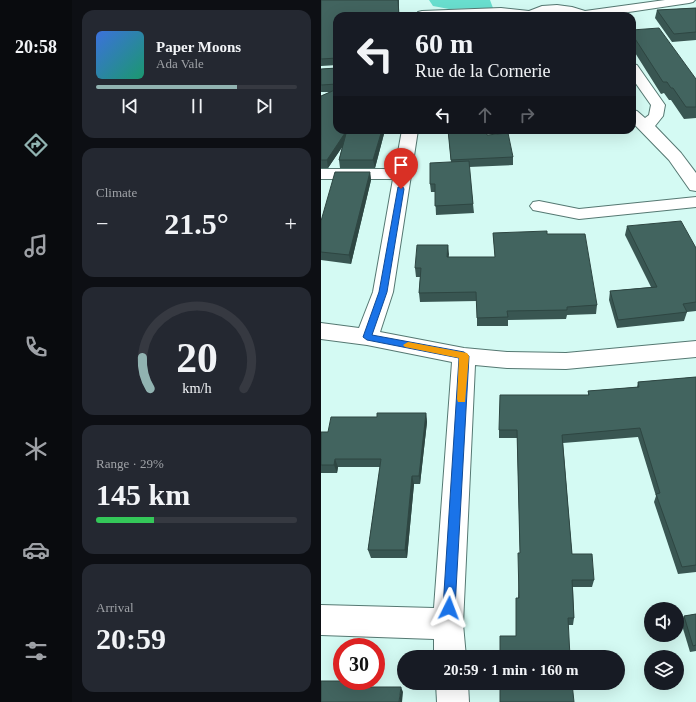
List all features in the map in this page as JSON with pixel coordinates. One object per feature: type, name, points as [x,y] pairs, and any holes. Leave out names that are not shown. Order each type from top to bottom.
[{"type":"street","points":[[420,0],[422,12]]},
{"type":"street","points":[[610,12],[689,0]]},
{"type":"street","points":[[538,12],[560,9],[575,12]]},
{"type":"street","points":[[501,12],[512,12]]},
{"type":"street","points":[[636,74],[658,105],[656,116],[646,126]]},
{"type":"street","points":[[636,117],[669,147],[688,171],[696,186]]},
{"type":"street","points":[[367,337],[383,292],[409,134]]},
{"type":"street","points":[[321,174],[403,174]]},
{"type":"street","points":[[539,206],[579,214],[696,202]]},
{"type":"street","points":[[321,331],[367,337],[464,356],[507,360],[566,361],[696,349]]},
{"type":"street","points":[[450,650],[448,624],[464,356]]},
{"type":"street","points":[[321,620],[448,624]]},
{"type":"street","points":[[452,690],[453,702]]},
{"type":"green space","points":[[429,0],[490,0],[493,8],[449,9],[433,6]]},
{"type":"building","points":[[321,0],[398,0],[399,12],[333,12],[333,58],[321,59]]},
{"type":"building","points":[[696,8],[696,32],[674,34],[657,10]]},
{"type":"building","points":[[659,28],[696,79],[696,107],[686,107],[673,88],[671,88],[667,82],[663,82],[636,40],[636,30]]},
{"type":"building","points":[[333,68],[333,84],[321,85],[321,69]]},
{"type":"building","points":[[333,91],[333,134],[344,134],[327,160],[321,160],[321,96]]},
{"type":"building","points":[[346,134],[381,134],[373,160],[339,160]]},
{"type":"building","points":[[448,134],[508,134],[513,157],[451,160]]},
{"type":"building","points":[[469,161],[473,204],[435,206],[435,184],[430,184],[430,163]]},
{"type":"building","points":[[335,172],[370,172],[349,255],[321,252],[321,221]]},
{"type":"building","points":[[681,221],[696,248],[696,302],[683,304],[687,312],[618,320],[610,291],[657,287],[627,226]]},
{"type":"building","points":[[547,231],[547,234],[585,234],[597,305],[567,307],[567,310],[507,311],[508,317],[477,318],[476,292],[419,293],[421,268],[415,268],[417,245],[448,245],[447,257],[495,257],[493,233]]},
{"type":"building","points":[[696,377],[696,565],[682,567],[656,494],[660,493],[640,428],[562,435],[572,554],[592,554],[594,580],[572,580],[574,618],[568,618],[570,650],[500,650],[500,636],[516,636],[516,598],[519,598],[518,553],[520,553],[517,430],[499,430],[500,395],[589,395],[588,391],[639,387],[638,382]]},
{"type":"building","points":[[377,413],[426,413],[419,476],[412,476],[405,550],[368,550],[381,459],[335,459],[334,465],[321,465],[321,432],[328,432],[331,417],[377,417]]},
{"type":"building","points":[[696,614],[696,645],[693,646],[684,616]]},
{"type":"building","points":[[321,681],[333,681],[333,690],[385,690],[385,687],[397,687],[397,690],[401,690],[399,702],[321,702]]},
{"type":"building","points":[[500,690],[573,690],[574,702],[500,702]]},
{"type":"slow traffic","points":[[408,345],[464,356],[461,399]]},
{"type":"route","points":[[401,189],[383,292],[367,337],[464,356],[449,608]]}]
